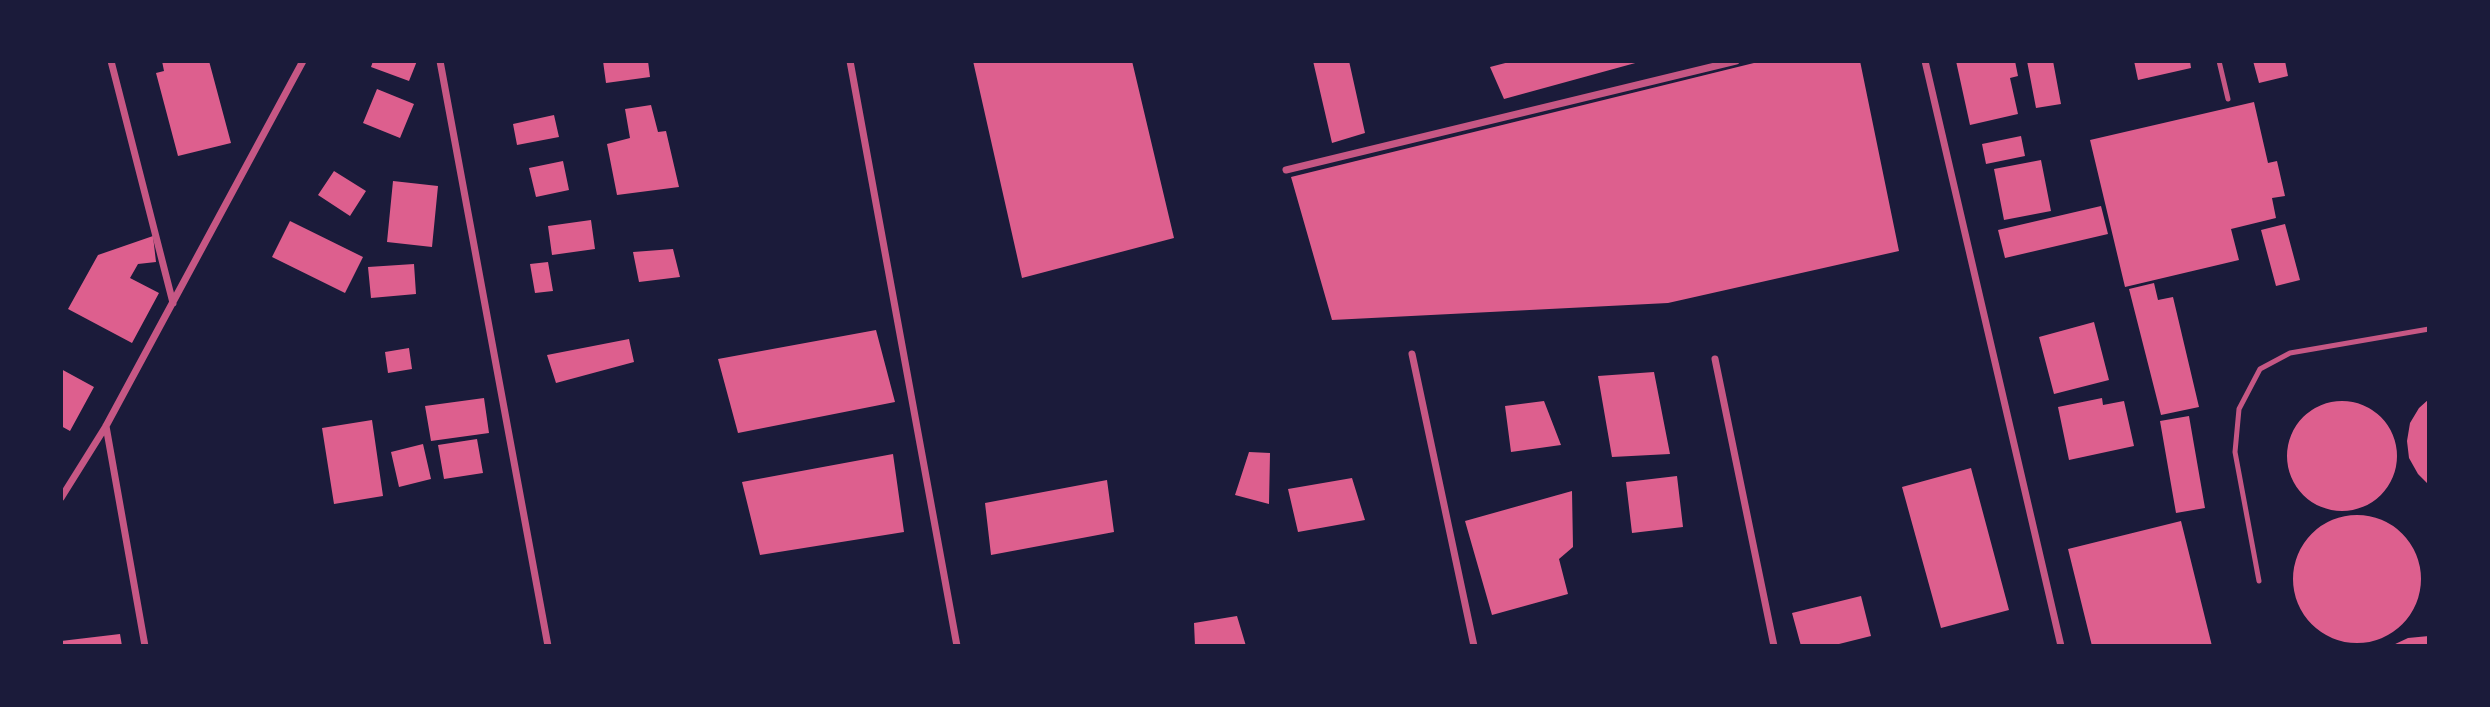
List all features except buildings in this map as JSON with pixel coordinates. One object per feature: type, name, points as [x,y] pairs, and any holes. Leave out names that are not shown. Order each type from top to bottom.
[{"type":"street","points":[[111,61],[173,303]]},
{"type":"street","points":[[61,498],[106,426],[303,61]]},
{"type":"street","points":[[440,61],[548,646]]},
{"type":"street","points":[[850,61],[957,646]]},
{"type":"street","points":[[1286,170],[1736,61]]},
{"type":"street","points":[[1925,61],[2061,646]]},
{"type":"street","points":[[1412,354],[1474,646]]},
{"type":"street","points":[[1716,359],[1774,646]]},
{"type":"street","points":[[106,426],[145,646]]},
{"type":"lane","points":[[2219,61],[2228,99]]},
{"type":"lane","points":[[2259,581],[2235,452],[2239,409],[2260,369],[2290,354],[2429,330]]}]
